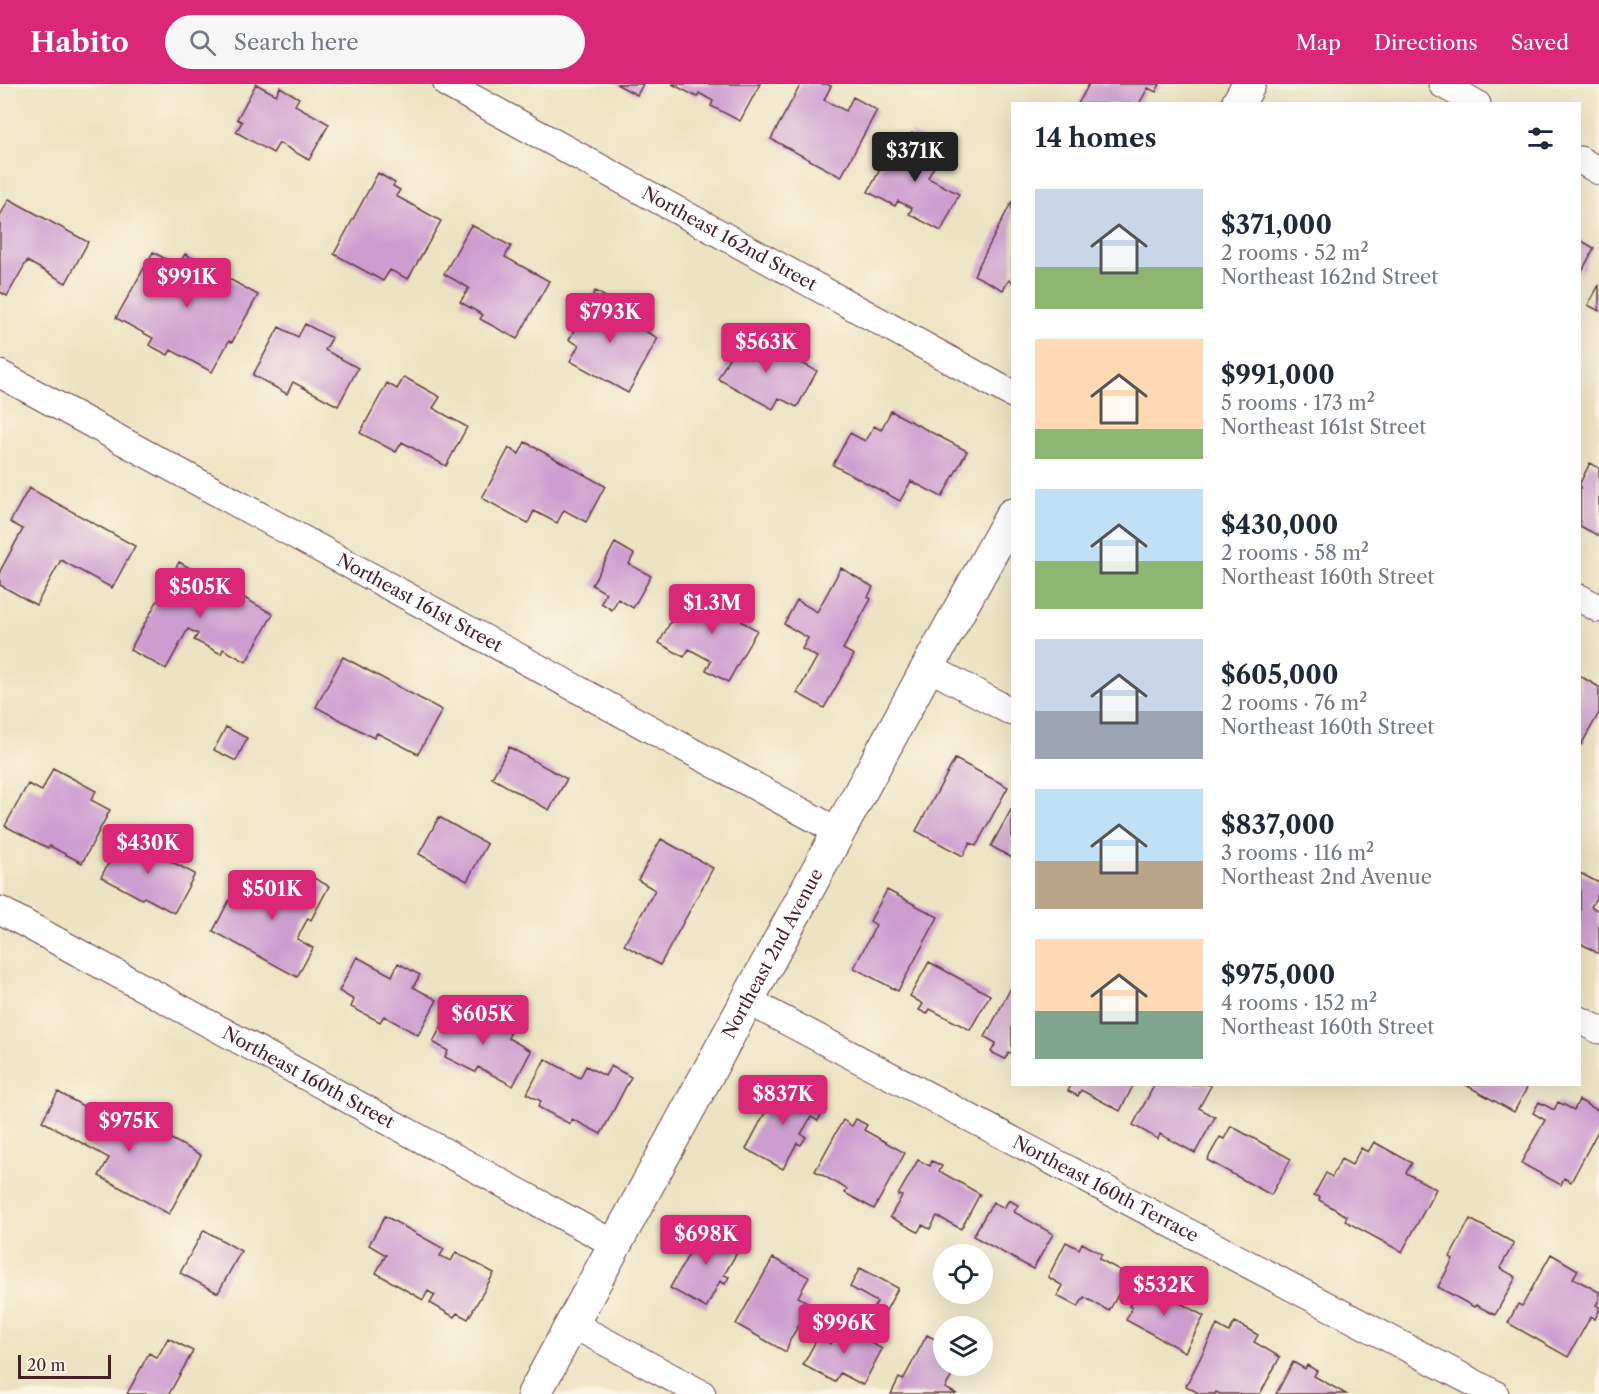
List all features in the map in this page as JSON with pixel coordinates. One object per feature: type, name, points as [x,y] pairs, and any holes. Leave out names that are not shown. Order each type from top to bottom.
[{"type":"street","name":"Northeast 162nd Street","points":[[447,84],[1011,393]]},
{"type":"street","points":[[1239,102],[1249,84]]},
{"type":"street","points":[[1442,84],[1474,102]]},
{"type":"street","points":[[1581,161],[1599,171]]},
{"type":"street","name":"Northeast 161st Street","points":[[0,374],[839,832]]},
{"type":"street","name":"Northeast 2nd Avenue","points":[[534,1394],[1011,517]]},
{"type":"street","points":[[1581,599],[1599,609]]},
{"type":"street","points":[[928,667],[1011,711]]},
{"type":"street","name":"Northeast 160th Street","points":[[0,910],[616,1245]]},
{"type":"street","name":"Northeast 160th Terrace","points":[[748,1001],[1495,1394]]},
{"type":"street","points":[[1581,1021],[1599,1030]]},
{"type":"street","points":[[572,1324],[702,1394]]},
{"type":"building","points":[[256,84],[276,95],[280,87],[299,98],[295,105],[329,124],[309,160],[279,143],[273,153],[236,132],[242,122],[237,119]]},
{"type":"building","points":[[616,84],[643,84],[637,95]]},
{"type":"building","points":[[672,84],[760,84],[740,121],[711,106],[713,101],[699,93],[697,97]]},
{"type":"building","points":[[801,84],[831,86],[824,100],[846,111],[853,97],[877,110],[841,177],[771,139]]},
{"type":"building","points":[[1089,84],[1160,84],[1156,92],[1148,88],[1140,102],[1079,102]]},
{"type":"building","points":[[912,133],[943,149],[928,178],[959,194],[941,231],[909,214],[912,208],[898,201],[895,206],[868,192],[890,151],[900,156]]},
{"type":"building","points":[[378,173],[395,183],[393,186],[400,190],[396,196],[441,221],[408,279],[390,270],[383,281],[334,254]]},
{"type":"building","points":[[9,199],[88,242],[66,283],[27,261],[7,296],[0,292],[0,216]]},
{"type":"building","points":[[1011,203],[1011,281],[1009,280],[1003,290],[974,275]]},
{"type":"building","points":[[471,225],[511,246],[505,257],[549,281],[517,339],[480,319],[483,315],[460,302],[469,288],[444,274]]},
{"type":"building","points":[[1581,241],[1594,248],[1581,273]]},
{"type":"building","points":[[153,252],[178,266],[185,254],[258,295],[212,372],[171,350],[168,355],[149,345],[153,338],[116,318]]},
{"type":"building","points":[[1599,285],[1599,311],[1588,305]]},
{"type":"building","points":[[595,291],[620,305],[615,315],[658,338],[628,393],[570,361],[579,345],[569,340]]},
{"type":"building","points":[[305,324],[332,338],[325,350],[358,368],[338,406],[293,382],[287,394],[253,375],[279,327],[298,337]]},
{"type":"building","points":[[743,331],[765,343],[756,361],[768,367],[777,350],[817,371],[797,407],[779,398],[773,409],[718,379]]},
{"type":"building","points":[[404,377],[440,397],[433,408],[467,427],[446,466],[402,442],[396,452],[360,433],[387,383],[397,389]]},
{"type":"building","points":[[891,411],[967,451],[942,497],[911,481],[900,501],[833,465],[850,433],[865,441],[874,426],[881,430]]},
{"type":"building","points":[[525,442],[605,486],[586,522],[564,510],[557,523],[534,511],[528,523],[482,498],[509,448],[519,454]]},
{"type":"building","points":[[1590,463],[1599,468],[1599,536],[1581,527],[1581,481]]},
{"type":"building","points":[[29,488],[135,546],[112,588],[61,560],[36,605],[0,585],[0,571],[23,529],[10,522]]},
{"type":"building","points":[[615,543],[634,554],[629,564],[651,576],[633,608],[618,599],[612,610],[601,603],[606,593],[592,585]]},
{"type":"building","points":[[179,562],[273,614],[246,662],[223,649],[221,654],[194,640],[198,634],[188,629],[166,669],[130,650]]},
{"type":"building","points":[[841,568],[873,587],[868,597],[871,599],[843,649],[854,655],[824,708],[797,693],[817,657],[802,649],[808,638],[784,624],[797,600],[817,612]]},
{"type":"building","points":[[726,593],[751,606],[742,622],[757,630],[728,682],[706,670],[711,661],[689,649],[684,657],[659,643],[682,601],[694,608],[691,614],[698,619],[707,603],[717,608]]},
{"type":"building","points":[[343,657],[442,710],[418,754],[377,733],[374,738],[316,707]]},
{"type":"building","points":[[1581,677],[1599,687],[1599,713],[1581,745]]},
{"type":"building","points":[[226,727],[247,738],[236,761],[214,750]]},
{"type":"building","points":[[509,747],[567,779],[549,810],[492,778]]},
{"type":"building","points":[[955,759],[1008,787],[976,846],[970,843],[963,856],[916,831]]},
{"type":"building","points":[[53,768],[96,791],[91,800],[110,810],[82,863],[5,826],[28,784],[42,791]]},
{"type":"building","points":[[1011,810],[1011,857],[991,846]]},
{"type":"building","points":[[439,817],[487,844],[467,881],[419,854]]},
{"type":"building","points":[[123,836],[195,874],[174,913],[101,877]]},
{"type":"building","points":[[661,839],[713,868],[660,965],[624,945],[655,890],[638,880]]},
{"type":"building","points":[[306,874],[329,886],[311,920],[308,918],[297,939],[313,948],[297,977],[213,931],[242,876],[263,888],[254,903],[262,907],[277,880],[297,892]]},
{"type":"building","points":[[1581,874],[1599,883],[1599,892],[1591,907],[1599,911],[1599,954],[1581,944]]},
{"type":"building","points":[[887,890],[938,917],[898,991],[854,968],[876,925],[870,921]]},
{"type":"building","points":[[357,957],[392,976],[398,963],[420,975],[413,987],[437,1000],[418,1035],[384,1016],[380,1022],[351,1007],[354,1000],[339,991]]},
{"type":"building","points":[[929,962],[990,995],[970,1030],[930,1009],[927,1014],[919,1010],[923,1004],[910,996]]},
{"type":"building","points":[[1011,988],[1011,1053],[1009,1052],[1005,1059],[991,1052],[996,1043],[985,1037]]},
{"type":"building","points":[[451,1008],[485,1027],[492,1013],[514,1025],[508,1038],[531,1051],[513,1086],[478,1067],[475,1072],[445,1057],[448,1051],[433,1042]]},
{"type":"building","points":[[545,1059],[580,1078],[586,1066],[605,1076],[611,1066],[631,1077],[601,1134],[572,1119],[570,1124],[538,1107],[541,1101],[527,1094]]},
{"type":"building","points":[[782,1086],[824,1108],[818,1121],[811,1117],[801,1134],[806,1137],[801,1145],[797,1143],[783,1169],[746,1149],[768,1107],[763,1105],[769,1094],[775,1098]]},
{"type":"building","points":[[1071,1086],[1133,1086],[1120,1111],[1081,1090],[1078,1096],[1068,1091]]},
{"type":"building","points":[[1154,1086],[1211,1086],[1199,1108],[1215,1117],[1195,1153],[1160,1134],[1158,1139],[1133,1125]]},
{"type":"building","points":[[1468,1086],[1528,1086],[1514,1112]]},
{"type":"building","points":[[58,1092],[135,1135],[142,1123],[201,1155],[169,1214],[99,1176],[109,1158],[42,1121]]},
{"type":"building","points":[[1579,1100],[1599,1111],[1599,1129],[1571,1182],[1564,1178],[1561,1185],[1521,1163],[1545,1120],[1533,1113],[1539,1102],[1554,1110],[1558,1102],[1574,1110]]},
{"type":"building","points":[[856,1119],[867,1125],[864,1130],[905,1153],[874,1209],[845,1193],[847,1189],[815,1171],[843,1120],[852,1126]]},
{"type":"building","points":[[1231,1126],[1291,1159],[1271,1195],[1207,1160],[1220,1137],[1224,1139]]},
{"type":"building","points":[[1374,1142],[1412,1163],[1406,1173],[1436,1189],[1402,1252],[1345,1221],[1347,1216],[1314,1195],[1326,1173],[1332,1177],[1341,1159],[1352,1165],[1361,1148],[1368,1152]]},
{"type":"building","points":[[918,1160],[930,1166],[932,1161],[942,1166],[939,1171],[980,1194],[961,1229],[937,1216],[930,1229],[922,1225],[918,1232],[890,1217],[902,1196],[898,1195]]},
{"type":"building","points":[[1009,1200],[1018,1205],[1014,1212],[1053,1234],[1033,1269],[993,1247],[993,1244],[988,1244],[973,1236],[993,1202],[1004,1208]]},
{"type":"building","points":[[385,1216],[444,1249],[440,1256],[451,1261],[456,1252],[494,1273],[468,1319],[457,1313],[454,1317],[430,1303],[435,1295],[428,1291],[423,1300],[376,1273],[386,1255],[369,1245]]},
{"type":"building","points":[[1470,1219],[1514,1243],[1500,1268],[1516,1277],[1495,1315],[1476,1305],[1474,1307],[1438,1287],[1453,1259],[1450,1257]]},
{"type":"building","points":[[706,1225],[742,1244],[724,1275],[729,1277],[725,1284],[720,1281],[706,1308],[670,1288],[692,1248],[687,1245],[692,1237],[697,1239]]},
{"type":"building","points":[[204,1230],[241,1251],[218,1293],[180,1273]]},
{"type":"building","points":[[1066,1242],[1079,1249],[1082,1243],[1102,1254],[1099,1259],[1129,1275],[1109,1311],[1084,1297],[1078,1307],[1057,1296],[1063,1286],[1048,1277]]},
{"type":"building","points":[[1551,1254],[1578,1270],[1573,1278],[1599,1292],[1596,1305],[1599,1311],[1595,1319],[1591,1316],[1568,1357],[1508,1323],[1518,1304],[1522,1306]]},
{"type":"building","points":[[773,1258],[809,1277],[798,1297],[811,1304],[790,1340],[786,1352],[736,1324]]},
{"type":"building","points":[[860,1268],[898,1288],[882,1318],[871,1312],[877,1302],[850,1287]]},
{"type":"building","points":[[1142,1284],[1154,1291],[1158,1284],[1167,1288],[1164,1294],[1204,1316],[1185,1352],[1126,1320],[1132,1308],[1129,1306]]},
{"type":"building","points":[[1235,1322],[1258,1335],[1254,1342],[1280,1357],[1260,1394],[1220,1394],[1216,1392],[1215,1394],[1200,1394],[1186,1386],[1217,1325],[1229,1332]]},
{"type":"building","points":[[851,1324],[872,1335],[868,1341],[882,1349],[863,1385],[840,1373],[835,1382],[803,1365],[818,1337],[831,1344],[840,1326],[848,1331]]},
{"type":"building","points":[[927,1335],[933,1338],[933,1376],[952,1376],[945,1388],[957,1394],[891,1394],[899,1378],[903,1380]]},
{"type":"building","points":[[168,1338],[193,1351],[169,1394],[127,1394],[149,1353],[157,1358]]},
{"type":"building","points":[[1293,1362],[1305,1369],[1307,1365],[1317,1371],[1314,1376],[1346,1394],[1276,1394]]}]
